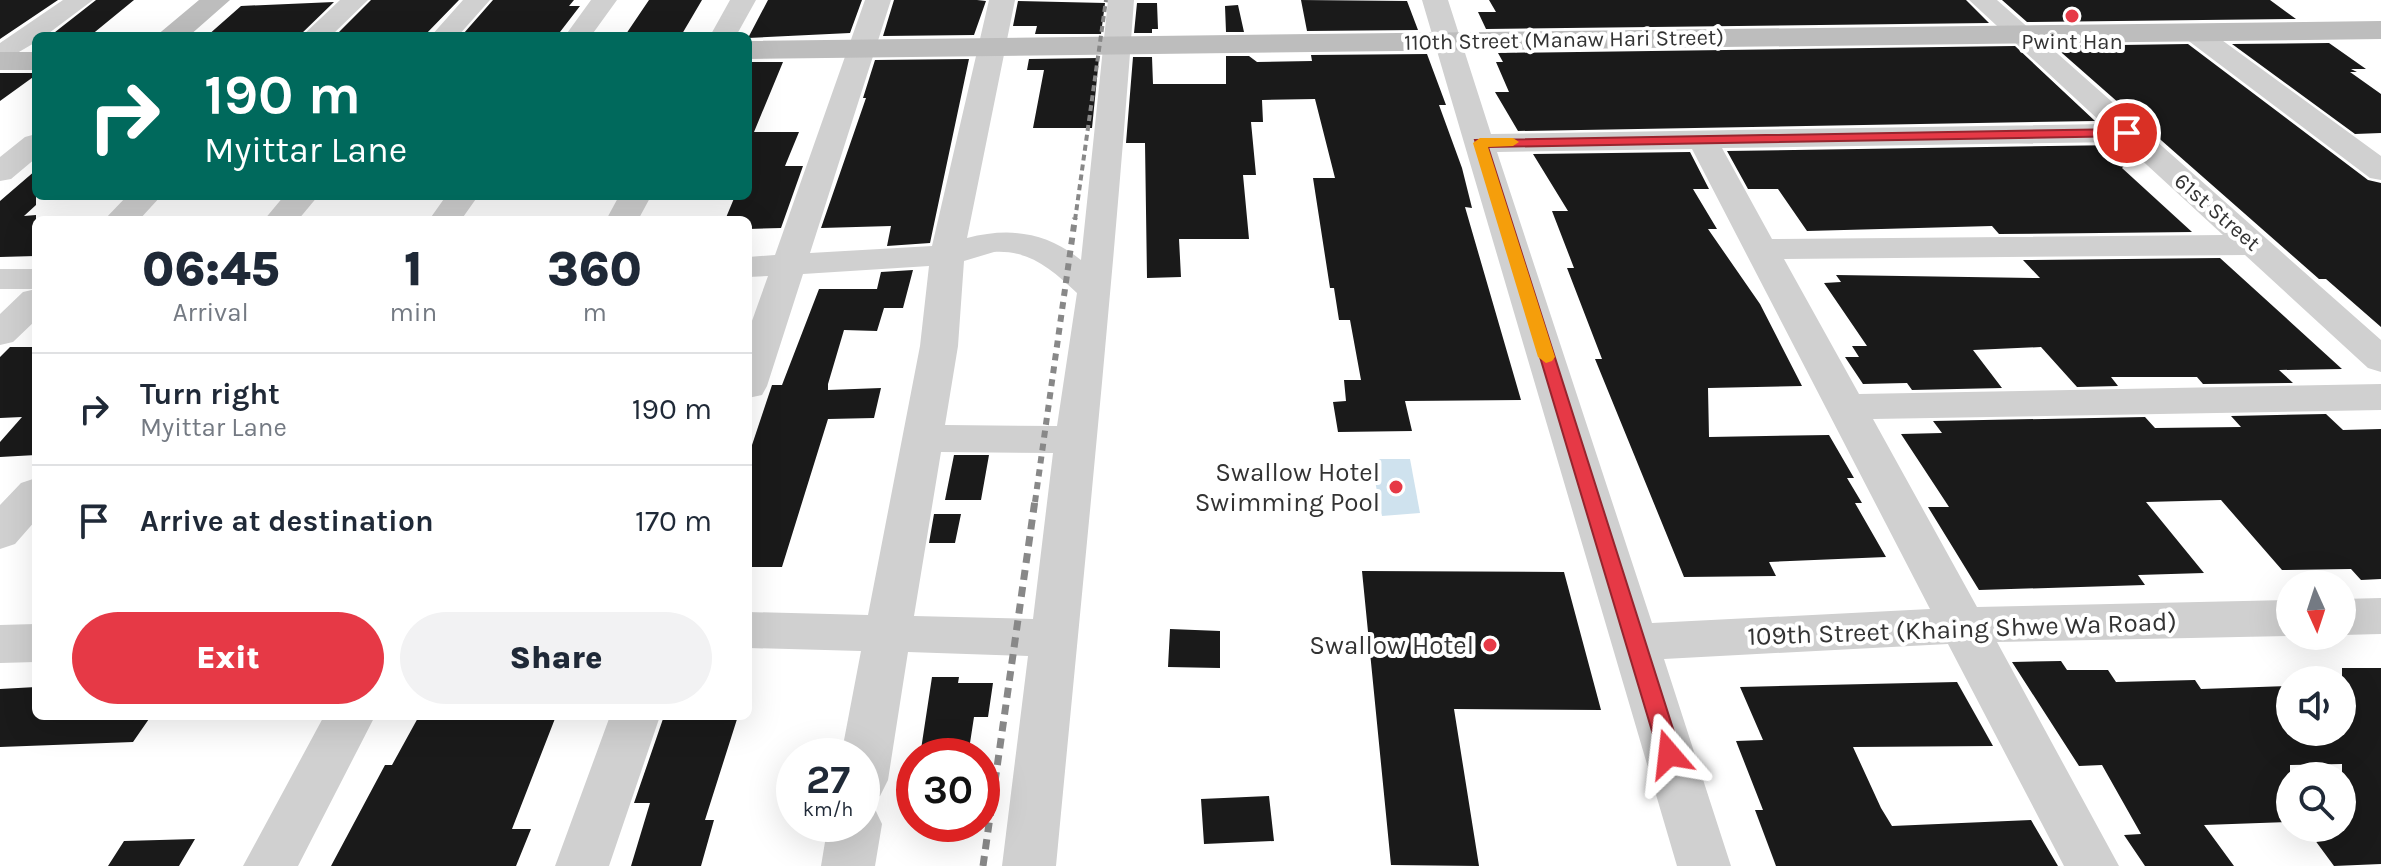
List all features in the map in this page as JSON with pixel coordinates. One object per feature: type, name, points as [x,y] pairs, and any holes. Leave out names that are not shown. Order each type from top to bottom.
[{"type":"main road","points":[[176,32],[216,0]]},
{"type":"main road","name":"110th Street (Manaw Hari Street)","points":[[752,50],[2381,30]]},
{"type":"main road","points":[[0,61],[32,61]]},
{"type":"street","points":[[33,32],[80,0]]},
{"type":"street","points":[[319,32],[355,0]]},
{"type":"street","points":[[448,32],[477,0]]},
{"type":"street","points":[[581,32],[604,0]]},
{"type":"street","points":[[725,32],[743,0]]},
{"type":"street","points":[[752,374],[878,0]]},
{"type":"street","points":[[869,738],[939,346],[947,255],[1002,0]]},
{"type":"street","points":[[1029,866],[1075,440],[1095,291],[1121,0]]},
{"type":"street","points":[[1435,0],[1704,866]]},
{"type":"street","name":"61st Street","points":[[1982,0],[2381,360]]},
{"type":"street","points":[[0,55],[32,33]]},
{"type":"street","points":[[2195,33],[2381,171]]},
{"type":"street","points":[[1480,143],[2127,133]]},
{"type":"street","points":[[1702,139],[2092,866]]},
{"type":"street","points":[[0,172],[32,146]]},
{"type":"street","points":[[124,216],[141,200]]},
{"type":"street","points":[[284,216],[298,200]]},
{"type":"street","points":[[752,267],[947,255],[977,244],[998,241],[1041,245],[1095,291]]},
{"type":"street","points":[[1760,249],[2254,245]]},
{"type":"street","points":[[0,279],[32,279]]},
{"type":"street","points":[[0,334],[32,304]]},
{"type":"street","points":[[1848,407],[2381,397]]},
{"type":"street","points":[[922,438],[1075,440]]},
{"type":"street","points":[[0,533],[32,497]]},
{"type":"street","points":[[2356,617],[2381,616]]},
{"type":"street","name":"109th Street (Khaing Shwe Wa Road)","points":[[1634,642],[1962,625],[2276,618]]},
{"type":"street","points":[[752,630],[887,631],[1056,638]]},
{"type":"street","points":[[0,644],[32,643]]},
{"type":"street","points":[[270,866],[348,720]]},
{"type":"street","points":[[582,866],[634,720]]},
{"type":"street","points":[[848,866],[852,842]]},
{"type":"water","name":"Swallow Hotel Swimming Pool","points":[[1379,459],[1410,459],[1420,513],[1382,516],[1372,466]]},
{"type":"building","points":[[0,0],[58,0],[0,39]]},
{"type":"building","points":[[96,0],[134,0],[95,32],[55,32]]},
{"type":"building","points":[[371,0],[459,0],[428,32],[339,32]]},
{"type":"building","points":[[493,0],[574,0],[569,6],[580,6],[560,32],[465,32]]},
{"type":"building","points":[[649,0],[702,0],[683,32],[627,32]]},
{"type":"building","points":[[768,0],[862,0],[850,33],[752,38],[751,32]]},
{"type":"building","points":[[894,0],[986,1],[974,35],[883,36]]},
{"type":"building","points":[[1301,0],[1407,1],[1418,30],[1307,31]]},
{"type":"building","points":[[1489,0],[1966,0],[1989,23],[1486,29],[1478,12],[1496,12]]},
{"type":"building","points":[[2002,0],[2270,0],[2296,19],[2027,22]]},
{"type":"building","points":[[1018,1],[1105,3],[1101,34],[1035,34],[1037,26],[1013,26]]},
{"type":"building","points":[[334,2],[303,32],[212,32],[241,6]]},
{"type":"building","points":[[1137,3],[1157,3],[1158,29],[1152,29],[1152,33],[1134,33]]},
{"type":"building","points":[[1238,5],[1244,32],[1226,32],[1225,6]]},
{"type":"building","points":[[2329,43],[2366,69],[2351,69],[2357,72],[2350,72],[2381,94],[2381,133],[2355,134],[2232,44]]},
{"type":"building","points":[[2188,44],[2368,180],[2381,183],[2381,327],[2326,279],[2319,279],[2054,46]]},
{"type":"building","points":[[2015,46],[2095,121],[1518,131],[1495,92],[1509,92],[1496,62],[1503,62],[1498,53]]},
{"type":"building","points":[[1427,54],[1446,105],[1439,105],[1462,168],[1472,208],[1465,207],[1521,400],[1405,401],[1412,431],[1338,432],[1333,402],[1346,401],[1344,380],[1361,380],[1350,320],[1339,320],[1334,288],[1330,288],[1313,178],[1335,178],[1315,99],[1262,100],[1263,122],[1251,122],[1256,175],[1243,175],[1249,239],[1179,239],[1181,277],[1147,278],[1145,143],[1126,143],[1133,57],[1152,57],[1153,84],[1226,84],[1226,56],[1249,56],[1257,62],[1312,61],[1311,55]]},
{"type":"building","points":[[1099,58],[1092,128],[1033,128],[1044,70],[1027,70],[1029,59]]},
{"type":"building","points":[[969,59],[930,243],[887,246],[891,226],[821,228],[866,98],[863,98],[875,60]]},
{"type":"building","points":[[752,62],[783,62],[754,132],[799,132],[785,166],[803,166],[781,228],[752,229],[752,216],[727,216],[733,200],[752,200]]},
{"type":"building","points":[[0,73],[32,73],[32,78],[0,101]]},
{"type":"building","points":[[2121,145],[2133,156],[2122,168],[2192,232],[1999,234],[1992,226],[1807,231],[1778,189],[1748,189],[1727,151]]},
{"type":"building","points":[[1690,152],[1709,189],[1693,189],[1717,229],[1708,229],[1760,304],[1802,386],[1708,388],[1709,437],[1829,435],[1854,478],[1847,478],[1862,503],[1855,503],[1886,557],[1769,562],[1776,576],[1684,577],[1595,359],[1602,359],[1567,268],[1574,268],[1552,211],[1568,211],[1533,154]]},
{"type":"building","points":[[32,173],[32,200],[36,200],[36,205],[24,216],[36,215],[32,216],[32,256],[0,257],[0,201]]},
{"type":"building","points":[[2220,258],[2342,369],[2279,370],[2293,383],[2203,384],[2197,377],[2111,377],[2118,386],[2077,387],[2041,347],[1973,350],[2002,388],[1912,390],[1907,383],[1863,384],[1845,357],[1859,357],[1852,346],[1867,346],[1824,283],[1841,282],[1836,275],[2040,278],[2023,260]]},
{"type":"building","points":[[913,270],[903,308],[884,308],[877,331],[844,330],[828,384],[828,390],[881,388],[874,418],[828,419],[782,567],[752,567],[752,445],[772,385],[782,385],[819,289],[877,289],[881,272]]},
{"type":"building","points":[[10,347],[32,347],[32,455],[0,457],[0,442],[22,417],[0,418],[0,357]]},
{"type":"building","points":[[2326,414],[2343,430],[2381,429],[2381,579],[2361,580],[2356,570],[2351,569],[2282,570],[2221,500],[2146,502],[2204,573],[2138,575],[2145,585],[1979,590],[1928,507],[1949,507],[1901,434],[1942,433],[1933,421],[2145,417],[2155,428],[2241,427],[2231,416]]},
{"type":"building","points":[[954,455],[989,455],[981,500],[945,500]]},
{"type":"building","points":[[934,514],[961,514],[955,543],[929,543]]},
{"type":"building","points":[[1362,571],[1564,572],[1601,710],[1454,709],[1479,866],[1391,865]]},
{"type":"building","points":[[1170,629],[1220,631],[1220,668],[1168,667]]},
{"type":"building","points":[[2061,661],[2067,670],[2108,670],[2116,682],[2195,680],[2201,689],[2276,686],[2276,746],[2356,746],[2356,668],[2381,668],[2381,864],[2334,866],[2316,842],[2356,842],[2356,762],[2276,762],[2276,822],[2204,825],[2234,866],[2145,866],[2124,835],[2141,834],[2102,765],[2079,766],[2012,662]]},
{"type":"building","points":[[932,677],[959,677],[958,683],[993,683],[988,717],[974,717],[971,738],[923,738]]},
{"type":"building","points":[[1957,682],[1993,746],[1853,747],[1881,808],[1892,826],[2031,820],[2058,866],[1776,866],[1755,810],[1763,810],[1736,741],[1763,740],[1740,687]]},
{"type":"building","points":[[32,687],[32,720],[148,720],[133,742],[0,747],[0,689]]},
{"type":"building","points":[[417,720],[554,720],[512,829],[531,829],[516,866],[331,866],[385,765],[392,765]]},
{"type":"building","points":[[663,720],[737,720],[705,820],[714,820],[701,866],[631,866],[650,803],[634,803]]},
{"type":"building","points":[[1269,796],[1274,841],[1204,844],[1201,799]]},
{"type":"building","points":[[195,839],[179,866],[108,866],[124,841]]},
{"type":"railway","points":[[1075,220],[1106,0]]},
{"type":"railway","points":[[1035,502],[1075,218]]},
{"type":"railway","points":[[983,866],[1035,500]]},
{"type":"slow traffic","points":[[1513,142],[1480,143],[1546,357]]},
{"type":"place","name":"Pwint Han","points":[[2072,16]]},
{"type":"place","name":"Swallow Hotel Swimming Pool","points":[[1396,487]]},
{"type":"place","name":"Swallow Hotel","points":[[1490,645]]},
{"type":"route","points":[[1669,754],[1480,143],[2127,133]]}]
